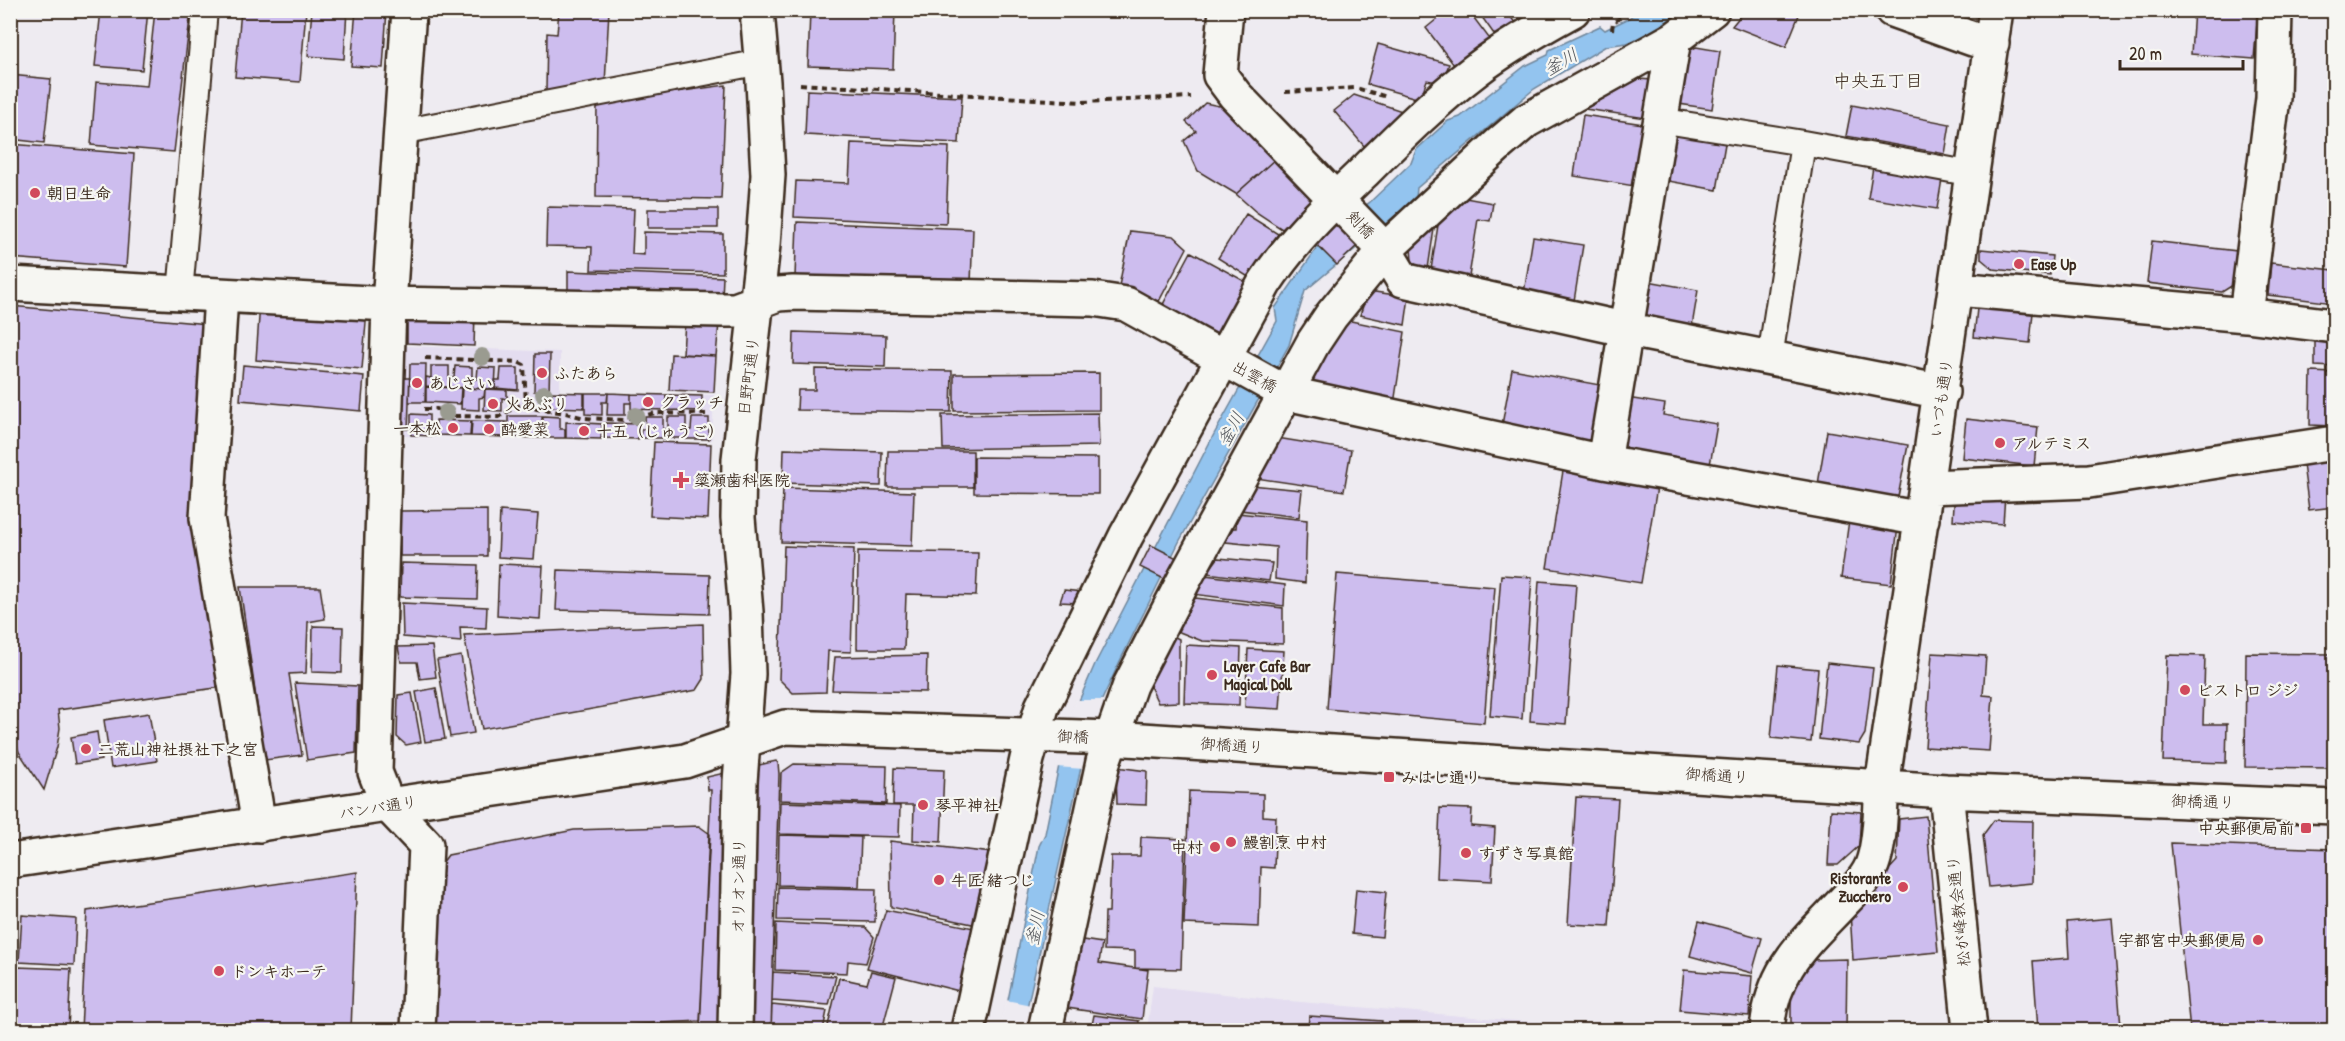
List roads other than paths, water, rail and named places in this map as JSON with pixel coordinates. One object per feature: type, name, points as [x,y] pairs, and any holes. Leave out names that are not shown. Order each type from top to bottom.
[{"type":"street","points":[[409,10],[389,304],[375,772],[388,805],[426,845],[418,1030]]},
{"type":"street","name":"日野町通り","points":[[744,741],[748,674],[746,612],[738,518],[740,459],[763,245],[768,175],[756,10]]},
{"type":"street","points":[[1226,10],[1220,75],[1235,95],[1361,225],[1402,280],[1624,328],[1942,392]]},
{"type":"street","points":[[1045,1030],[1103,762],[1106,738],[1130,685],[1185,578],[1330,316],[1361,225],[1428,110],[1476,70],[1535,31],[1573,10]]},
{"type":"street","points":[[968,1030],[1045,735],[1042,707],[1126,536],[1282,255],[1303,231],[1361,225],[1499,144],[1526,121],[1674,39],[1712,10]]},
{"type":"street","points":[[1892,10],[1973,39],[1992,43]]},
{"type":"street","name":"いづも通り","points":[[1767,1030],[1768,1009],[1776,985],[1791,958],[1859,885],[1874,861],[1882,786],[1942,392],[1996,10]]},
{"type":"street","points":[[2246,315],[2273,98],[2275,10]]},
{"type":"street","points":[[1604,462],[1624,328],[1674,39]]},
{"type":"street","name":"出雲橋","points":[[10,284],[389,304],[722,310],[735,310],[778,294],[793,293],[1093,299],[1126,304],[1286,393],[1604,462],[1922,519]]},
{"type":"street","points":[[1957,289],[2246,315],[2334,326]]},
{"type":"street","points":[[221,296],[207,518],[259,825]]},
{"type":"street","points":[[1927,487],[2089,481],[2334,443]]},
{"type":"street","points":[[744,741],[785,727],[1045,735]]},
{"type":"street","name":"御橋","points":[[1045,735],[1106,738]]},
{"type":"street","name":"御橋通り","points":[[1106,738],[1946,791],[2334,807]]},
{"type":"street","name":"バンバ通り","points":[[10,861],[685,761],[744,741]]},
{"type":"street","name":"オリオン通り","points":[[735,1030],[740,782],[744,741]]},
{"type":"street","name":"松が峰教会通り","points":[[1946,791],[1970,1030]]},
{"type":"lane","points":[[180,293],[205,10]]},
{"type":"lane","points":[[401,132],[762,72]]},
{"type":"lane","points":[[1659,120],[1973,174]]},
{"type":"lane","points":[[1770,358],[1803,143]]},
{"type":"water","name":"釜川","points":[[1637,11],[1680,11],[1642,37],[1627,43],[1606,46],[1534,89],[1417,188],[1416,198],[1305,291],[1289,345],[1179,542],[1101,702],[1087,741],[1022,1030],[1002,1030],[1039,846],[1045,834],[1066,731],[1095,664],[1213,436],[1277,321],[1275,308],[1331,228],[1369,203],[1411,163],[1416,150],[1448,121],[1460,117],[1525,66],[1548,55],[1549,50],[1600,26],[1605,30],[1629,18]]},
{"type":"place","name":"朝日生命","points":[[35,193]]},
{"type":"place","name":"Ease Up","points":[[2019,264]]},
{"type":"place","name":"ふたあら","points":[[542,373]]},
{"type":"place","name":"あじさい","points":[[417,383]]},
{"type":"place","name":"クラッチ","points":[[648,402]]},
{"type":"place","name":"火あぶり","points":[[493,404]]},
{"type":"place","name":"一本松","points":[[453,428]]},
{"type":"place","name":"酔愛菜","points":[[489,429]]},
{"type":"place","name":"十五（じゅうご）","points":[[584,431]]},
{"type":"place","name":"アルテミス","points":[[2000,443]]},
{"type":"place","name":"簗瀬歯科医院","points":[[681,480]]},
{"type":"place","name":"Layer Cafe Bar Magical Doll","points":[[1212,675]]},
{"type":"place","name":"ビストロ ジジ","points":[[2185,690]]},
{"type":"place","name":"二荒山神社摂社下之宮","points":[[86,749]]},
{"type":"place","name":"みはし通り","points":[[1389,777]]},
{"type":"place","name":"琴平神社","points":[[923,805]]},
{"type":"place","name":"中央郵便局前","points":[[2306,828]]},
{"type":"place","name":"鰻割烹 中村","points":[[1231,842]]},
{"type":"place","name":"中村","points":[[1215,847]]},
{"type":"place","name":"すずき写真館","points":[[1466,853]]},
{"type":"place","name":"牛匠 緒つじ","points":[[939,880]]},
{"type":"place","name":"Ristorante Zucchero","points":[[1903,887]]},
{"type":"place","name":"宇都宮中央郵便局","points":[[2258,940]]},
{"type":"place","name":"ドンキホーテ","points":[[219,971]]},
{"type":"district","name":"中央五丁目","points":[[1878,81]]}]
